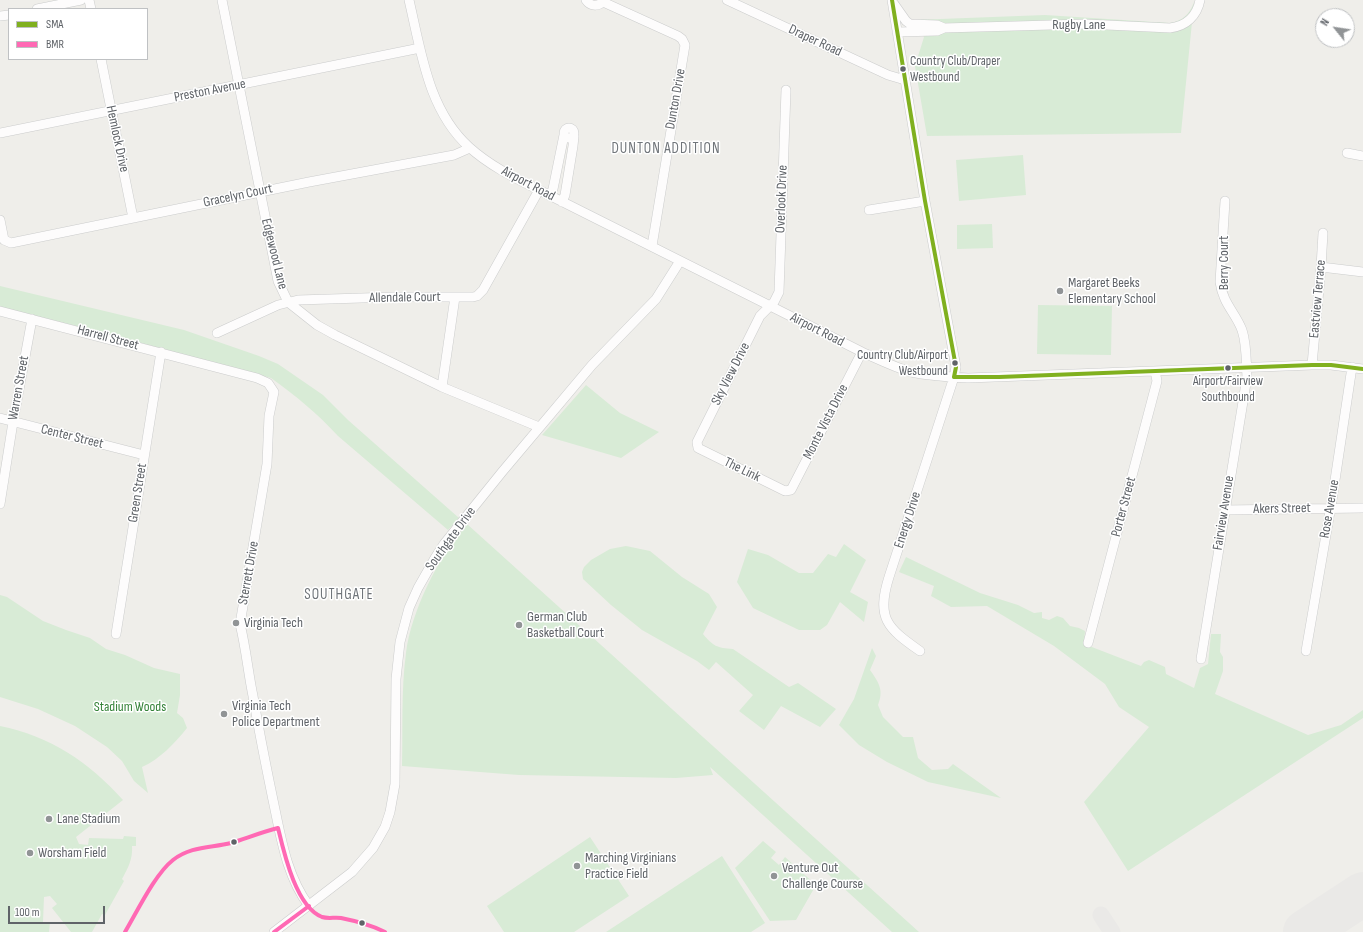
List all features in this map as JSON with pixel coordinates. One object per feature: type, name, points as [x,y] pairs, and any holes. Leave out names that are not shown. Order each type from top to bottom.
[{"type":"street","points":[[41,8],[81,0]]},
{"type":"street","name":"Edgewood Lane","points":[[222,0],[278,281],[288,302],[317,325],[335,336],[442,387],[539,427]]},
{"type":"street","name":"Airport Road","points":[[409,0],[430,86],[438,104],[453,130],[470,148],[492,165],[550,196],[862,352],[892,365],[910,371],[954,377],[999,377],[1312,365],[1363,369]]},
{"type":"street","name":"Dunton Drive","points":[[586,0],[593,5],[598,5],[603,1],[678,36],[682,39],[685,45],[652,246]]},
{"type":"street","name":"Draper Road","points":[[726,0],[888,75],[905,80]]},
{"type":"street","name":"Energy Drive","points":[[892,0],[925,201],[956,366],[954,377],[883,599],[884,610],[889,625],[901,638],[920,651]]},
{"type":"street","name":"Rugby Lane","points":[[892,0],[908,23],[914,25],[937,25],[944,28]]},
{"type":"street","name":"Rugby Lane","points":[[897,32],[937,31],[944,28],[1086,24],[1170,28],[1177,27],[1189,21],[1195,14],[1200,0]]},
{"type":"street","name":"Preston Avenue","points":[[0,133],[239,86],[420,48]]},
{"type":"street","name":"Hemlock Drive","points":[[101,60],[133,218]]},
{"type":"street","name":"Overlook Drive","points":[[770,306],[776,299],[779,292],[786,90]]},
{"type":"street","points":[[550,196],[553,189],[564,135],[566,129],[570,128],[574,132],[573,146],[565,195],[562,202]]},
{"type":"street","name":"Gracelyn Court","points":[[0,220],[3,238],[6,242],[11,243],[309,182],[454,155],[470,148]]},
{"type":"street","points":[[1346,153],[1363,156]]},
{"type":"street","name":"Allendale Court","points":[[217,333],[288,302],[298,300],[477,296],[483,290],[539,190]]},
{"type":"street","points":[[869,210],[925,201]]},
{"type":"street","name":"Berry Court","points":[[1226,201],[1220,282],[1221,291],[1228,307],[1238,321],[1242,330],[1246,368]]},
{"type":"street","name":"Eastview Terrace","points":[[1312,365],[1323,233]]},
{"type":"street","name":"Southgate Drive","points":[[274,932],[352,872],[366,857],[385,827],[394,795],[396,768],[397,660],[403,629],[418,588],[444,544],[539,427],[592,365],[656,299],[680,261]]},
{"type":"street","points":[[1321,267],[1363,272]]},
{"type":"street","points":[[442,387],[455,297]]},
{"type":"street","name":"Sky View Drive","points":[[697,445],[697,442],[760,316],[770,306]]},
{"type":"street","name":"Harrell Street","points":[[0,311],[216,367]]},
{"type":"street","name":"Warren Street","points":[[0,504],[32,319]]},
{"type":"street","name":"Green Street","points":[[116,634],[161,352]]},
{"type":"street","name":"Monte Vista Drive","points":[[789,491],[794,487],[862,352]]},
{"type":"street","name":"Sterrett Drive","points":[[216,367],[256,378],[268,383],[274,392],[269,416],[267,464],[240,624],[246,648],[256,719],[282,845],[298,891],[309,906]]},
{"type":"street","name":"Rose Avenue","points":[[1306,651],[1352,367]]},
{"type":"street","name":"Fairview Avenue","points":[[1201,659],[1246,377],[1246,368]]},
{"type":"street","name":"Porter Street","points":[[1088,643],[1157,381],[1155,371]]},
{"type":"street","name":"Center Street","points":[[0,418],[144,455]]},
{"type":"street","name":"The Link","points":[[697,445],[700,449],[707,453],[785,491],[789,491]]},
{"type":"street","name":"Akers Street","points":[[1225,510],[1363,508]]},
{"type":"green space","points":[[1194,2],[1181,133],[927,136],[915,66],[924,37],[914,20],[1045,15],[1170,23],[1178,21],[1185,16]]},
{"type":"green space","points":[[1023,155],[1026,195],[959,201],[956,160]]},
{"type":"green space","points":[[992,224],[993,248],[957,249],[957,225]]},
{"type":"green space","points":[[0,286],[184,330],[278,364],[323,395],[348,420],[459,518],[448,530],[338,436],[306,405],[271,378],[0,307]]},
{"type":"green space","points":[[1038,305],[1112,306],[1111,355],[1037,354]]},
{"type":"green space","points":[[586,385],[620,413],[659,432],[621,458],[542,435]]},
{"type":"green space","points":[[467,524],[919,932],[892,932],[710,767],[713,775],[676,778],[519,775],[402,766],[403,681],[409,637],[420,602],[428,585],[446,551]]},
{"type":"green space","points":[[844,544],[866,560],[850,592],[868,602],[864,622],[840,602],[827,625],[820,630],[799,630],[753,608],[737,582],[748,549],[768,555],[799,573],[813,573],[828,554],[836,557]]},
{"type":"green space","points":[[626,546],[650,551],[682,577],[709,594],[717,607],[703,634],[713,644],[723,648],[733,649],[789,687],[798,683],[836,709],[820,727],[781,706],[764,730],[739,711],[753,695],[716,662],[709,670],[697,661],[642,630],[611,605],[583,579],[582,572],[584,567],[591,560],[610,549]]},
{"type":"green space","points":[[906,557],[980,593],[1018,605],[1034,613],[1042,612],[1042,618],[1049,620],[1057,616],[1063,618],[1070,626],[1085,631],[1084,644],[1141,666],[1144,662],[1149,660],[1165,667],[1166,674],[1194,688],[1200,668],[1208,664],[1211,634],[1221,634],[1220,652],[1223,657],[1223,671],[1215,694],[1308,735],[1341,725],[1363,710],[1363,718],[1128,871],[1084,802],[1149,727],[1119,707],[1105,684],[1054,646],[987,606],[951,607],[931,596],[934,586],[899,572]]},
{"type":"green space","name":"Stadium Woods","points":[[0,595],[7,597],[43,621],[90,638],[106,649],[125,655],[154,668],[180,674],[180,695],[177,713],[183,718],[187,728],[167,750],[155,760],[142,767],[148,793],[134,781],[122,761],[107,747],[75,726],[38,709],[0,697]]},
{"type":"green space","points":[[872,648],[876,656],[870,670],[880,687],[881,695],[878,705],[883,717],[903,737],[913,737],[918,758],[932,770],[948,769],[953,764],[1001,798],[928,782],[887,762],[859,745],[839,725],[854,699]]},
{"type":"green space","name":"Lane Stadium","points":[[0,726],[36,736],[68,752],[110,786],[123,800],[76,837],[79,844],[88,845],[89,838],[123,839],[124,836],[136,837],[136,846],[132,846],[131,859],[122,879],[124,881],[105,915],[102,914],[92,932],[71,932],[52,908],[57,904],[50,896],[44,897],[43,922],[50,922],[49,932],[0,932]]},
{"type":"green space","name":"Marching Virginians Practice Field","points":[[590,837],[629,896],[574,932],[504,932],[487,906]]},
{"type":"green space","name":"Venture Out Challenge Course","points":[[763,841],[776,852],[771,858],[779,865],[785,857],[816,885],[796,920],[770,921],[735,868]]},
{"type":"green space","points":[[722,856],[765,923],[751,932],[606,932]]},
{"type":"taxiway","points":[[1101,915],[1112,932]]},
{"type":"runway","points":[[1305,932],[1363,894]]},
{"type":"transit line","name":"SMA","points":[[892,0],[925,201],[956,367],[954,377],[999,377],[1312,365],[1331,365],[1363,369]]},
{"type":"transit line","name":"BMR","points":[[125,932],[160,874],[166,866],[180,855],[201,848],[231,843],[278,828],[292,878],[298,891],[313,911],[322,917],[352,920],[385,932]]},
{"type":"transit line","name":"BMR","points":[[274,932],[309,906]]},
{"type":"place","name":"Country Club/Draper Westbound","points":[[903,69]]},
{"type":"place","name":"Margaret Beeks Elementary School","points":[[1060,291]]},
{"type":"place","name":"Country Club/Airport Westbound","points":[[955,363]]},
{"type":"place","name":"Airport/Fairview Southbound","points":[[1228,368]]},
{"type":"place","name":"Virginia Tech","points":[[236,623]]},
{"type":"place","name":"German Club Basketball Court","points":[[519,625]]},
{"type":"place","name":"Virginia Tech Police Department","points":[[224,714]]},
{"type":"place","name":"Lane Stadium","points":[[49,819]]},
{"type":"place","name":"Worsham Field","points":[[30,853]]},
{"type":"place","name":"Marching Virginians Practice Field","points":[[577,866]]},
{"type":"place","name":"Venture Out Challenge Course","points":[[774,876]]},
{"type":"district","name":"DUNTON ADDITION","points":[[666,149]]},
{"type":"district","name":"SOUTHGATE","points":[[339,595]]}]
